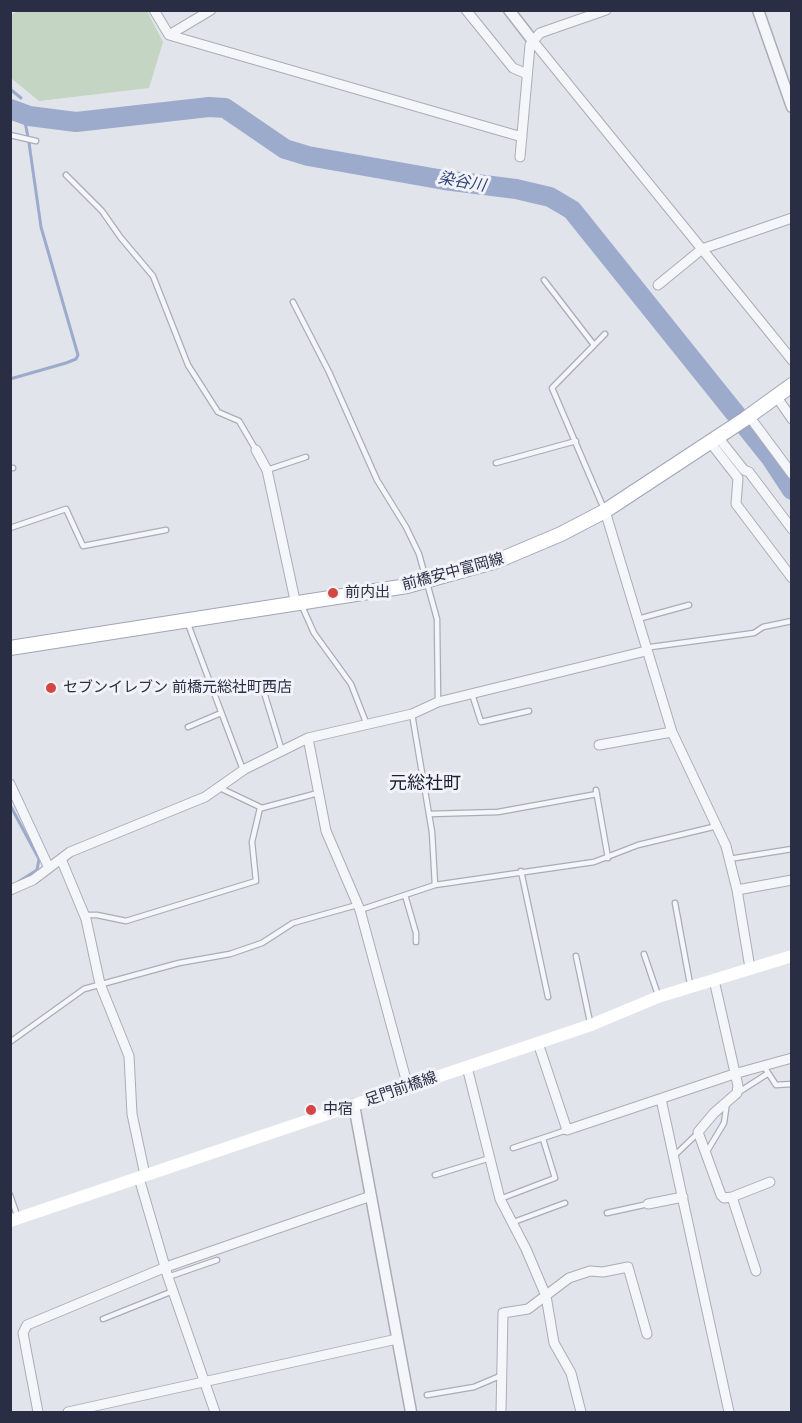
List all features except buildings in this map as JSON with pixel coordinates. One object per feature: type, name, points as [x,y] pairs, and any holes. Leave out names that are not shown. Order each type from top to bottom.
[{"type":"main road","points":[[747,418],[792,385]]},
{"type":"main road","name":"前橋安中富岡線","points":[[10,648],[428,582],[516,555],[605,511],[747,418]]},
{"type":"main road","name":"足門前橋線","points":[[14,1219],[591,1025],[658,998],[792,956]]},
{"type":"street","points":[[154,10],[169,35],[522,137]]},
{"type":"street","points":[[169,35],[211,10]]},
{"type":"street","points":[[466,10],[513,68],[527,74]]},
{"type":"street","points":[[509,10],[792,360]]},
{"type":"street","points":[[520,157],[527,74],[533,40],[540,33],[606,10]]},
{"type":"street","points":[[758,10],[792,107]]},
{"type":"street","points":[[658,285],[702,249],[792,218]]},
{"type":"street","points":[[776,396],[792,419]]},
{"type":"street","points":[[747,418],[792,474]]},
{"type":"street","points":[[716,437],[744,470],[749,472],[792,530]]},
{"type":"street","points":[[716,437],[738,478],[738,506],[792,579]]},
{"type":"street","points":[[256,450],[267,470],[299,604]]},
{"type":"street","points":[[605,511],[672,732],[717,826],[729,859],[737,890],[750,968]]},
{"type":"street","points":[[10,890],[49,868],[70,852],[195,801],[220,788],[243,770],[308,738],[412,714],[438,702],[646,651]]},
{"type":"street","points":[[599,745],[672,732]]},
{"type":"street","points":[[308,738],[327,831],[358,908],[408,1087]]},
{"type":"street","points":[[10,784],[49,868]]},
{"type":"street","points":[[61,859],[84,915],[100,984],[129,1056],[132,1114],[142,1176],[167,1272],[215,1413]]},
{"type":"street","points":[[737,890],[792,879]]},
{"type":"street","points":[[714,980],[738,1086],[737,1093],[698,1132],[724,1198],[770,1182]]},
{"type":"street","points":[[538,1043],[567,1130],[734,1074],[766,1071],[792,1058]]},
{"type":"street","points":[[467,1067],[500,1199],[526,1249],[546,1296],[554,1343],[571,1373],[581,1413]]},
{"type":"street","points":[[661,1099],[729,1413]]},
{"type":"street","points":[[354,1105],[411,1413]]},
{"type":"street","points":[[38,1413],[23,1328],[371,1196]]},
{"type":"street","points":[[648,1204],[683,1197]]},
{"type":"street","points":[[732,1197],[756,1271]]},
{"type":"street","points":[[501,1413],[503,1314],[528,1309],[569,1278],[579,1274],[628,1267],[647,1334]]},
{"type":"street","points":[[68,1413],[204,1380],[397,1339]]},
{"type":"lane","points":[[10,135],[36,141]]},
{"type":"lane","points":[[66,175],[102,211],[153,276],[188,365],[218,412],[239,421],[256,450]]},
{"type":"lane","points":[[544,280],[594,345]]},
{"type":"lane","points":[[293,302],[329,372],[377,480],[410,536],[428,582],[437,619],[438,702]]},
{"type":"lane","points":[[605,334],[552,388],[605,511]]},
{"type":"lane","points":[[496,463],[576,441]]},
{"type":"lane","points":[[267,470],[306,458]]},
{"type":"lane","points":[[10,528],[66,509],[83,546],[166,530]]},
{"type":"lane","points":[[299,604],[314,633],[351,684],[367,725]]},
{"type":"lane","points":[[638,619],[688,604]]},
{"type":"lane","points":[[188,621],[243,770]]},
{"type":"lane","points":[[646,651],[651,647],[754,633],[763,627],[792,621]]},
{"type":"lane","points":[[263,689],[282,750]]},
{"type":"lane","points":[[472,694],[481,722],[529,711]]},
{"type":"lane","points":[[188,727],[221,713]]},
{"type":"lane","points":[[412,714],[430,814],[435,885]]},
{"type":"lane","points":[[220,788],[260,808],[318,793]]},
{"type":"lane","points":[[430,814],[498,812],[596,792],[608,858]]},
{"type":"lane","points":[[84,915],[97,915],[126,921],[256,880],[252,842],[260,808]]},
{"type":"lane","points":[[10,1042],[84,989],[248,948],[271,938],[293,923],[358,908],[435,885],[608,858],[638,845],[717,826]]},
{"type":"lane","points":[[729,859],[792,849]]},
{"type":"lane","points":[[521,872],[548,997]]},
{"type":"lane","points":[[405,895],[416,933],[416,942]]},
{"type":"lane","points":[[675,903],[691,987]]},
{"type":"lane","points":[[644,954],[658,998]]},
{"type":"lane","points":[[576,956],[591,1025]]},
{"type":"lane","points":[[737,1093],[766,1071],[776,1085],[792,1084]]},
{"type":"lane","points":[[706,1153],[724,1123],[727,1102]]},
{"type":"lane","points":[[513,1148],[567,1130]]},
{"type":"lane","points":[[674,1156],[698,1132]]},
{"type":"lane","points":[[500,1199],[555,1178],[543,1139]]},
{"type":"lane","points":[[435,1175],[490,1158]]},
{"type":"lane","points":[[10,1195],[14,1219]]},
{"type":"lane","points":[[511,1222],[565,1203]]},
{"type":"lane","points":[[607,1213],[648,1204]]},
{"type":"lane","points":[[167,1272],[217,1260]]},
{"type":"lane","points":[[103,1319],[173,1291]]},
{"type":"lane","points":[[427,1395],[474,1387],[500,1376]]},
{"type":"green space","points":[[18,11],[147,11],[163,42],[149,88],[39,101],[11,78],[11,15]]},
{"type":"waterway","points":[[10,89],[21,98]]},
{"type":"waterway","points":[[22,107],[28,137]]},
{"type":"waterway","name":"染谷川","points":[[10,109],[29,116],[76,122],[209,107],[225,108],[285,149],[308,156],[444,180],[516,189],[550,197],[572,210],[771,458],[792,490]]},
{"type":"waterway","points":[[10,379],[66,363],[76,359],[78,355],[41,227],[29,143]]},
{"type":"waterway","points":[[10,805],[39,859],[37,870],[18,882]]},
{"type":"place","name":"前内出","points":[[333,593]]},
{"type":"place","name":"セブンイレブン 前橋元総社町西店","points":[[51,688]]},
{"type":"place","name":"中宿","points":[[311,1110]]},
{"type":"district","name":"元総社町","points":[[425,784]]}]
